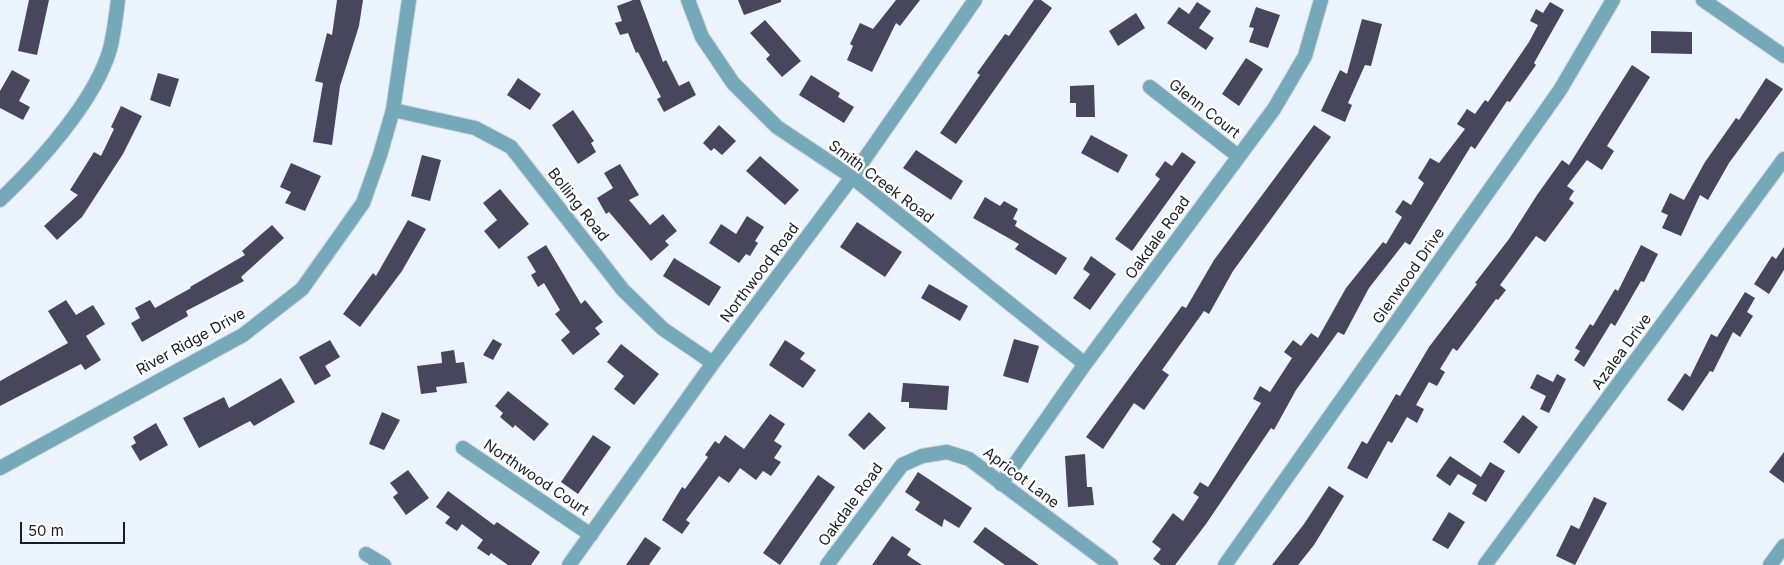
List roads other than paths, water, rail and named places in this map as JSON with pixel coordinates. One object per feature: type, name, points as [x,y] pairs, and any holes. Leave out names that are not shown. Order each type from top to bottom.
[{"type":"street","points":[[0,200],[53,143],[87,98],[110,50],[118,0]]},
{"type":"street","name":"River Ridge Drive","points":[[0,468],[243,335],[302,289],[363,203],[393,110],[409,0]]},
{"type":"street","name":"Smith Creek Road","points":[[688,0],[702,37],[733,83],[777,127],[852,177],[1085,364]]},
{"type":"street","name":"Northwood Road","points":[[569,565],[713,363],[852,177],[975,0]]},
{"type":"street","name":"Oakdale Road","points":[[1000,484],[1085,364],[1274,109],[1305,56],[1321,0]]},
{"type":"street","name":"Glenwood Drive","points":[[1224,565],[1560,90],[1613,0]]},
{"type":"street","points":[[1703,0],[1784,56]]},
{"type":"street","name":"Glenn Court","points":[[1150,87],[1238,156]]},
{"type":"street","name":"Bolling Road","points":[[393,110],[475,128],[512,148],[623,290],[663,329],[713,363]]},
{"type":"street","name":"Azalea Drive","points":[[1485,565],[1784,158]]},
{"type":"street","name":"Northwood Court","points":[[462,448],[591,535]]},
{"type":"street","name":"Apricot Lane","points":[[902,464],[922,456],[947,452],[969,459],[1111,565]]},
{"type":"street","name":"Oakdale Road","points":[[827,565],[902,464]]},
{"type":"street","points":[[1770,565],[1784,546]]},
{"type":"street","points":[[366,554],[384,565]]}]
